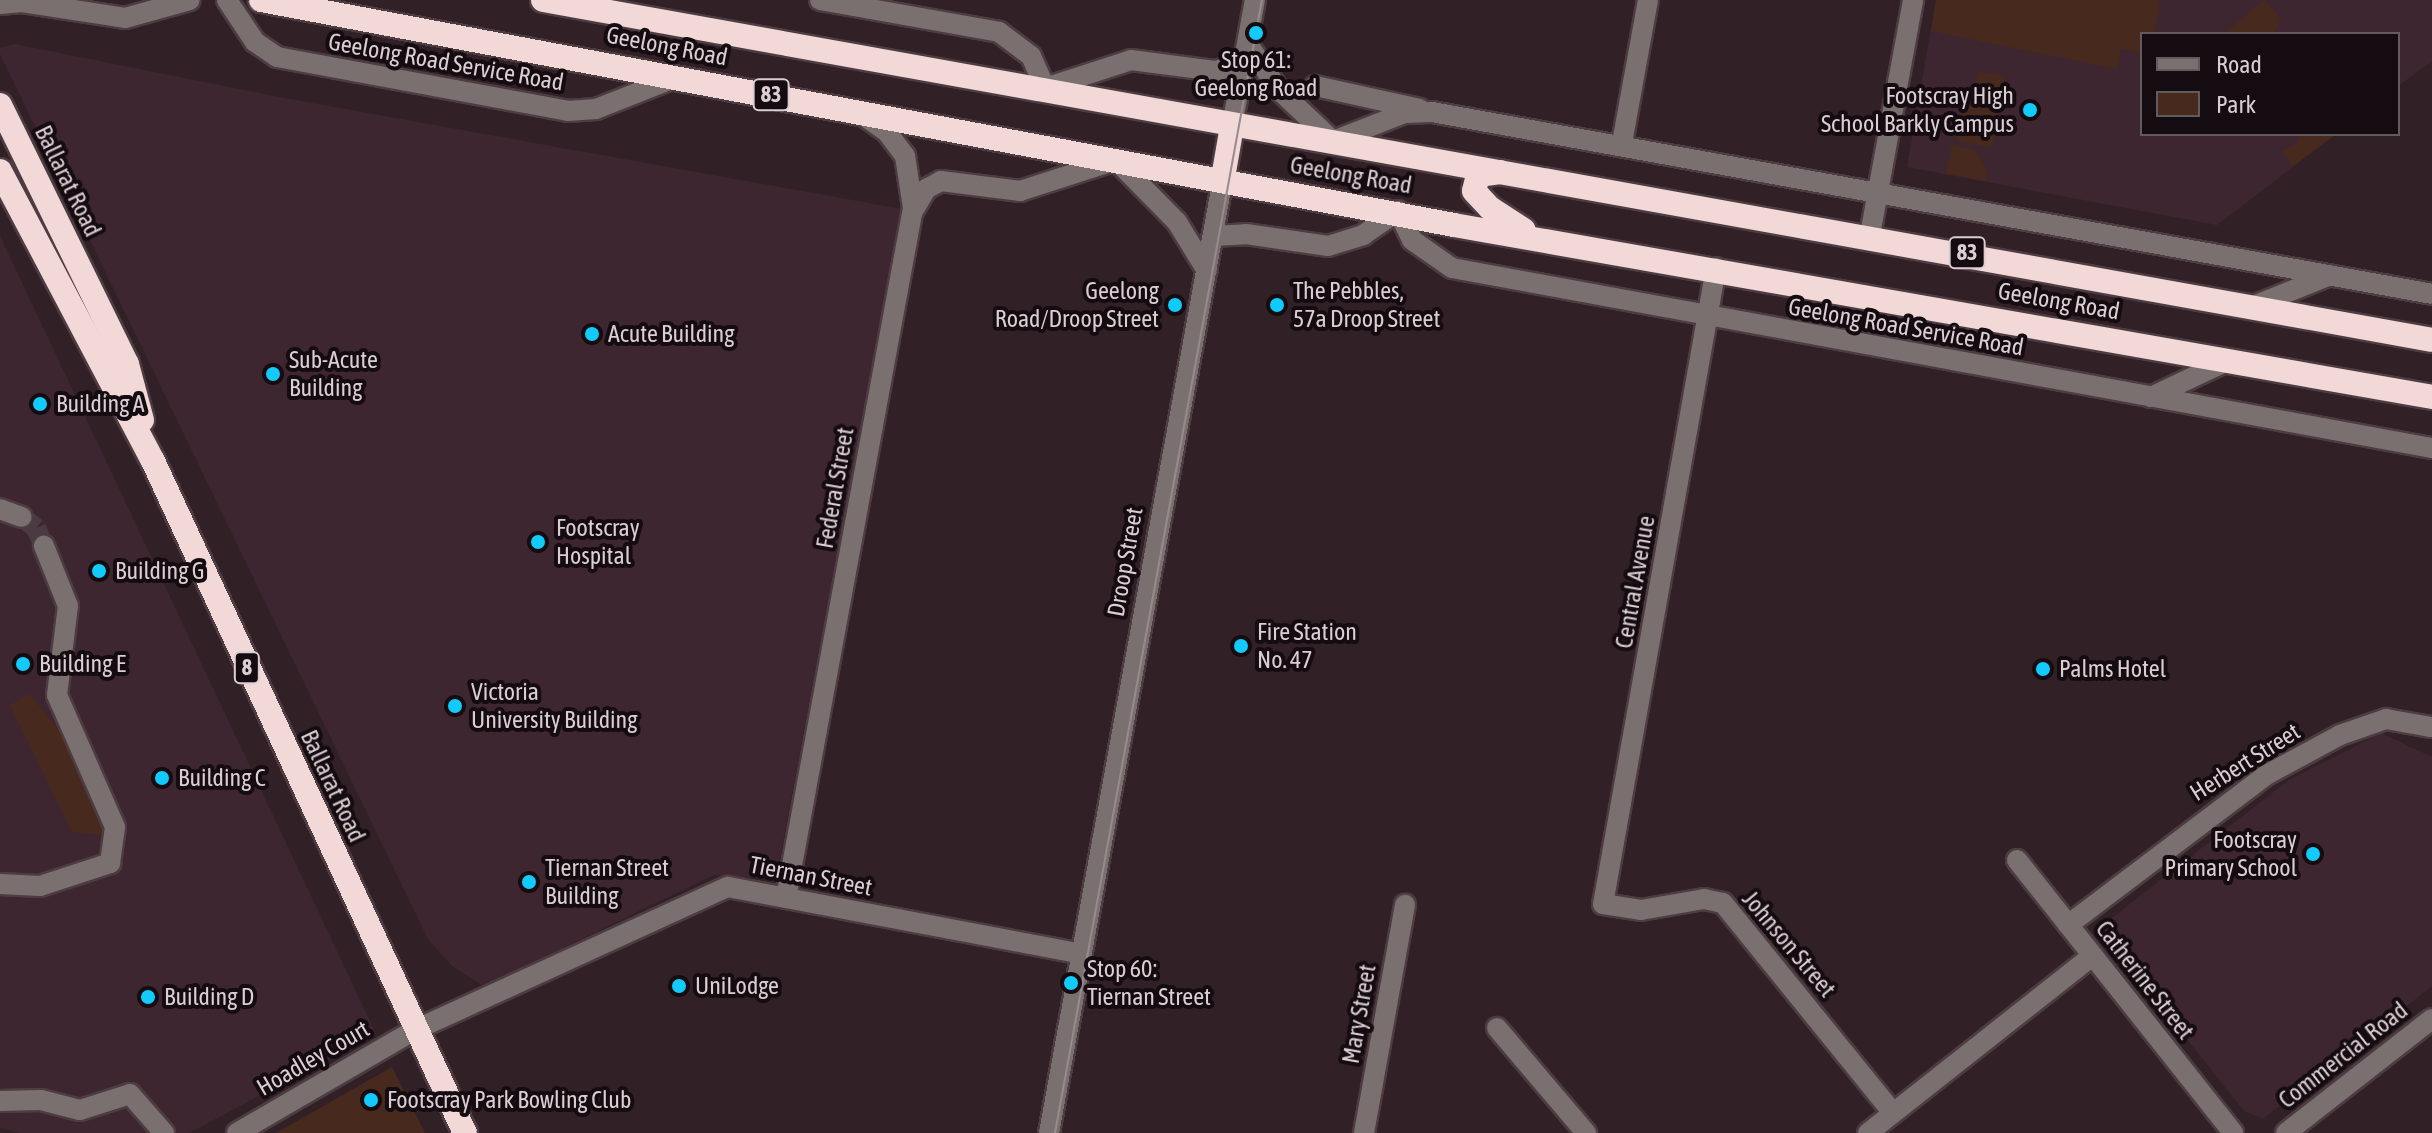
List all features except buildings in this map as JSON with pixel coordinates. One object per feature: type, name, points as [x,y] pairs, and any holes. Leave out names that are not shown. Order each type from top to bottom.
[{"type":"highway","name":"Geelong Road","points":[[261,0],[1537,237],[2432,397]]},
{"type":"highway","name":"Geelong Road","points":[[543,0],[1045,88],[1232,126],[1870,235],[2432,340]]},
{"type":"highway","name":"Ballarat Road","points":[[0,105],[127,364],[153,461]]},
{"type":"highway","name":"Droop Street","points":[[1223,178],[1232,126]]},
{"type":"highway","name":"Ballarat Road","points":[[0,171],[153,461],[465,1133]]},
{"type":"highway","points":[[1501,172],[1478,175],[1474,191],[1490,208],[1537,237]]},
{"type":"street","points":[[0,4],[22,2],[125,18],[190,0]]},
{"type":"street","name":"Geelong Road Service Road","points":[[227,0],[255,42],[277,57],[568,111],[596,109],[677,77]]},
{"type":"street","points":[[820,0],[999,32],[1031,56],[1045,88],[1131,60],[1216,71],[1246,53],[1284,97],[1333,141],[1405,113],[1432,112]]},
{"type":"street","name":"Droop Street","points":[[1232,126],[1255,0]]},
{"type":"street","points":[[1622,143],[1648,0]]},
{"type":"street","points":[[1870,235],[1913,0]]},
{"type":"street","points":[[1315,86],[1432,112],[1622,143],[1878,194],[2432,294]]},
{"type":"street","name":"Federal Street","points":[[786,898],[912,215],[905,156],[887,132],[855,111]]},
{"type":"street","points":[[912,215],[926,189],[941,181],[1020,191],[1116,160],[1177,222],[1207,271]]},
{"type":"street","name":"Droop Street","points":[[1049,1133],[1223,178]]},
{"type":"street","points":[[1213,236],[1246,234],[1328,246],[1363,235],[1398,211]]},
{"type":"street","name":"Geelong Road Service Road","points":[[1398,211],[1412,240],[1446,267],[1708,318],[2432,448]]},
{"type":"street","name":"Central Avenue","points":[[1603,904],[1716,268]]},
{"type":"street","points":[[2251,307],[2328,276]]},
{"type":"street","points":[[2151,397],[2229,360]]},
{"type":"street","points":[[0,509],[22,517]]},
{"type":"street","points":[[0,884],[40,886],[110,863],[115,827],[57,695],[68,606],[44,546]]},
{"type":"street","name":"Herbert Street","points":[[2068,925],[2268,774],[2340,735],[2386,719],[2431,727]]},
{"type":"street","name":"Catherine Street","points":[[2017,860],[2233,1133]]},
{"type":"street","name":"Tiernan Street","points":[[415,1030],[728,887],[1081,954]]},
{"type":"street","name":"Johnson Street","points":[[1603,904],[1641,910],[1704,899],[1723,903],[1893,1113]]},
{"type":"street","name":"Mary Street","points":[[1364,1133],[1405,905]]},
{"type":"street","points":[[1868,1133],[2092,956]]},
{"type":"street","name":"Commercial Road","points":[[2286,1133],[2432,1019]]},
{"type":"street","points":[[1497,1028],[1586,1133]]},
{"type":"street","name":"Hoadley Court","points":[[237,1133],[415,1030]]},
{"type":"street","points":[[0,1101],[41,1100],[80,1110],[130,1094],[164,1133]]},
{"type":"shaded area","name":"Footscray High School Barkly Campus","points":[[1936,0],[2432,0],[2432,61],[2400,85],[2400,32],[2140,32],[2140,136],[2333,136],[2217,225],[1907,167]]},
{"type":"shaded area","name":"Footscray Hospital","points":[[15,44],[284,98],[902,209],[776,879],[714,875],[484,986],[452,966],[428,939],[0,54],[0,48]]},
{"type":"shaded area","points":[[0,236],[376,1034],[189,1133],[21,1133],[0,1128]]},
{"type":"shaded area","name":"Footscray Primary School","points":[[2381,733],[2432,757],[2432,986],[2263,1119],[2244,1111],[2099,928],[2289,780]]},
{"type":"green space","points":[[1936,0],[2160,0],[2154,32],[2140,32],[2140,53],[2121,49],[2117,69],[1931,31]]},
{"type":"green space","points":[[2264,0],[2281,18],[2275,32],[2226,32]]},
{"type":"green space","points":[[1979,72],[2004,76],[1992,147],[1957,141],[1965,101],[1981,104],[1984,85],[1976,83]]},
{"type":"green space","points":[[2300,136],[2333,136],[2293,166],[2282,151],[2297,144]]},
{"type":"green space","points":[[1952,145],[1975,150],[1988,172],[1986,181],[1946,174]]},
{"type":"green space","points":[[30,694],[61,733],[111,836],[72,832],[10,705]]},
{"type":"green space","name":"Footscray Park Bowling Club","points":[[392,1067],[425,1133],[276,1133]]},
{"type":"tunnel","points":[[22,517],[36,528],[44,546]]},
{"type":"tram line","points":[[1055,1133],[1262,0]]},
{"type":"place","name":"Stop 61: Geelong Road","points":[[1256,33]]},
{"type":"place","name":"Footscray High School Barkly Campus","points":[[2030,110]]},
{"type":"place","name":"Geelong Road/Droop Street","points":[[1175,305]]},
{"type":"place","name":"The Pebbles, 57a Droop Street","points":[[1277,305]]},
{"type":"place","name":"Acute Building","points":[[592,334]]},
{"type":"place","name":"Sub-Acute Building","points":[[273,374]]},
{"type":"place","name":"Building A","points":[[40,404]]},
{"type":"place","name":"Footscray Hospital","points":[[538,542]]},
{"type":"place","name":"Building G","points":[[99,571]]},
{"type":"place","name":"Fire Station No. 47","points":[[1241,646]]},
{"type":"place","name":"Building E","points":[[23,664]]},
{"type":"place","name":"Palms Hotel","points":[[2043,669]]},
{"type":"place","name":"Victoria University Building","points":[[455,706]]},
{"type":"place","name":"Building C","points":[[162,778]]},
{"type":"place","name":"Footscray Primary School","points":[[2313,854]]},
{"type":"place","name":"Tiernan Street Building","points":[[529,882]]},
{"type":"place","name":"Stop 60: Tiernan Street","points":[[1071,983]]},
{"type":"place","name":"UniLodge","points":[[679,986]]},
{"type":"place","name":"Building D","points":[[148,997]]},
{"type":"place","name":"Footscray Park Bowling Club","points":[[371,1100]]}]
